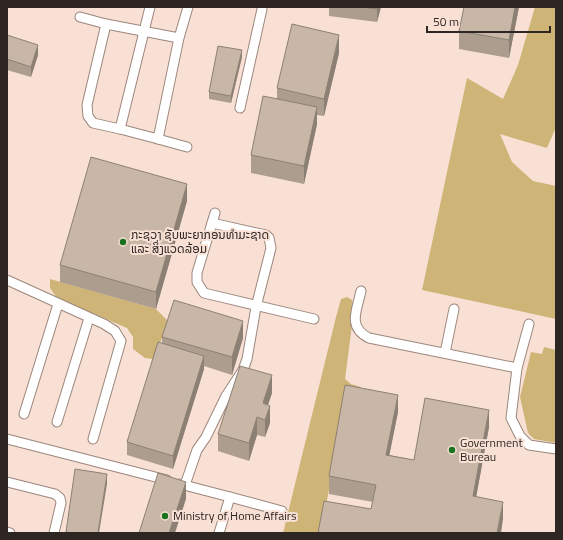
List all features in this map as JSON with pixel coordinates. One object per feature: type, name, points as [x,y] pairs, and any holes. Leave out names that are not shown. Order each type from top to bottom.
[{"type":"lane","points":[[120,128],[150,7]]},
{"type":"lane","points":[[158,139],[179,38],[188,7]]},
{"type":"lane","points":[[240,108],[262,9]]},
{"type":"lane","points":[[80,17],[143,32],[179,38]]},
{"type":"lane","points":[[106,24],[87,105],[88,116],[93,123],[120,128],[187,147]]},
{"type":"lane","points":[[215,213],[197,273],[197,282],[200,289],[204,293],[212,296],[314,319]]},
{"type":"lane","points":[[185,485],[197,450],[206,437],[226,396],[243,370],[256,306],[271,248],[270,238],[266,235],[212,223]]},
{"type":"lane","points":[[7,280],[104,324],[115,331],[121,341],[92,439]]},
{"type":"lane","points":[[361,291],[355,321],[356,328],[369,338],[517,368]]},
{"type":"lane","points":[[24,414],[58,304]]},
{"type":"lane","points":[[446,353],[454,309]]},
{"type":"lane","points":[[57,422],[89,318]]},
{"type":"lane","points":[[530,324],[517,368],[511,418],[520,436],[529,445],[556,449]]},
{"type":"lane","points":[[7,439],[282,511]]},
{"type":"lane","points":[[7,482],[55,494],[60,498],[61,503],[54,533]]},
{"type":"lane","points":[[219,533],[230,497]]},
{"type":"shaded area","points":[[535,7],[556,7],[556,127],[547,148],[500,134],[512,162],[533,181],[556,186],[556,319],[422,290],[467,78],[503,99],[518,65]]},
{"type":"shaded area","points":[[50,279],[156,309],[169,322],[153,359],[145,358],[133,349],[133,337],[127,328],[57,298],[50,288]]},
{"type":"shaded area","points":[[347,297],[352,300],[354,310],[345,379],[351,384],[361,387],[357,405],[345,403],[321,533],[283,533],[336,317],[341,299]]},
{"type":"shaded area","points":[[544,347],[556,350],[556,443],[534,439],[528,433],[520,397],[531,352],[542,354]]},
{"type":"building","points":[[362,7],[377,7],[377,9]]},
{"type":"building","points":[[464,7],[515,7],[509,40],[459,31]]},
{"type":"building","points":[[292,24],[339,35],[324,99],[277,88]]},
{"type":"building","points":[[7,35],[38,45],[31,67],[7,59]]},
{"type":"building","points":[[218,46],[242,50],[231,96],[209,92]]},
{"type":"building","points":[[263,96],[317,107],[304,166],[251,155]]},
{"type":"building","name":"ກະຊວງ ຊັບພະຍາກອນທຳມະຊາດ ແລະ ສິ່ງແວດລ້ອມ","points":[[91,157],[187,184],[156,292],[60,265]]},
{"type":"building","points":[[174,300],[243,321],[232,357],[162,337]]},
{"type":"building","points":[[158,342],[204,356],[173,456],[127,442]]},
{"type":"building","points":[[240,366],[272,375],[263,403],[270,406],[265,420],[257,417],[249,443],[218,434]]},
{"type":"building","name":"Government Bureau","points":[[345,385],[398,395],[386,455],[414,460],[425,398],[489,410],[473,496],[503,502],[497,533],[318,533],[324,501],[371,509],[376,485],[329,476]]},
{"type":"building","points":[[75,469],[107,474],[98,533],[66,532]]},
{"type":"building","points":[[158,473],[186,482],[169,533],[139,533]]},
{"type":"place","name":"ກະຊວງ ຊັບພະຍາກອນທຳມະຊາດ ແລະ ສິ່ງແວດລ້ອມ","points":[[123,242]]},
{"type":"place","name":"Government Bureau","points":[[452,450]]},
{"type":"place","name":"Ministry of Home Affairs","points":[[165,516]]}]
